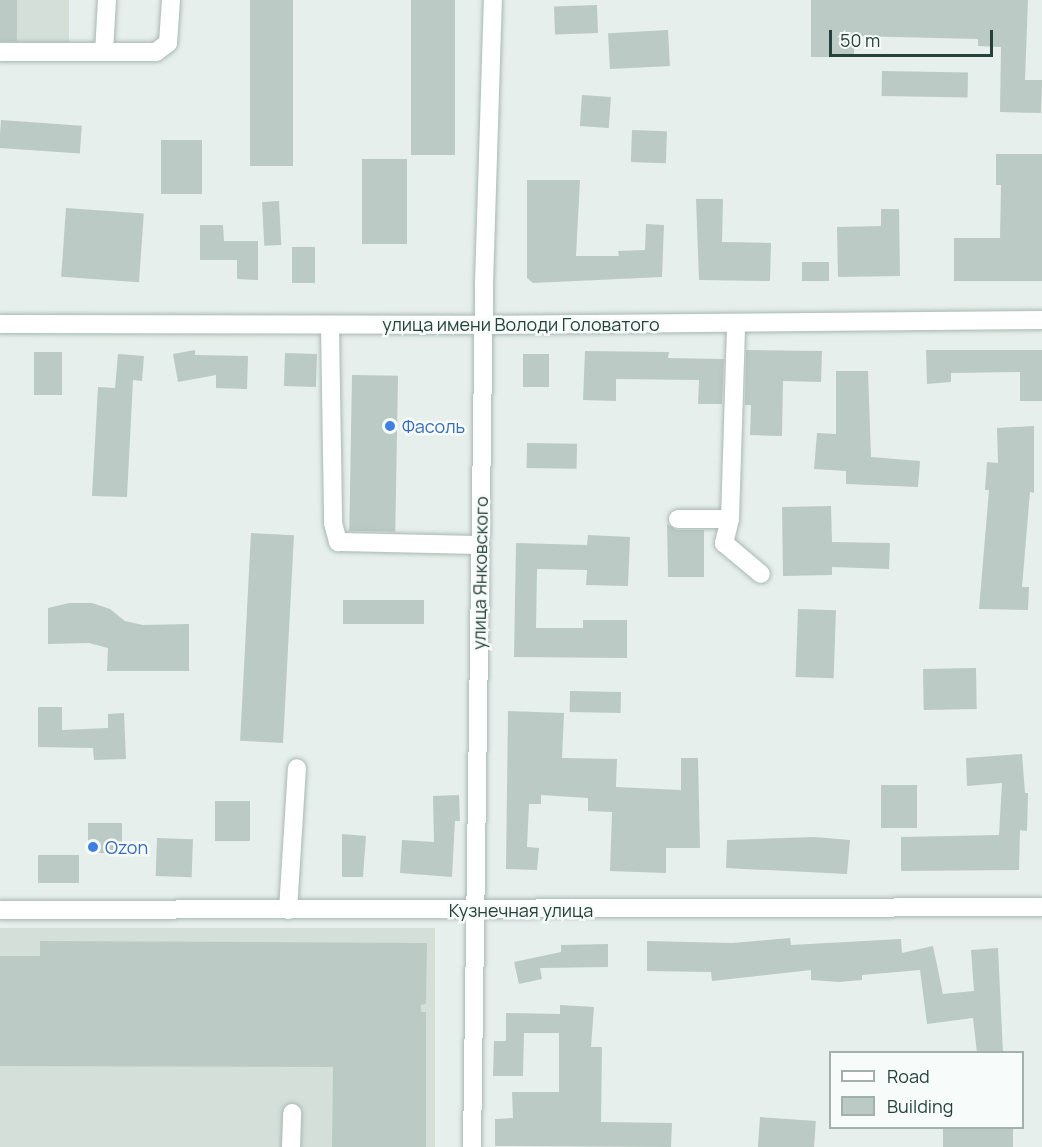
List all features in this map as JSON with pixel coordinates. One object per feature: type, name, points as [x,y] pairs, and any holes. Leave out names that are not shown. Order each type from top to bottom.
[{"type":"street","points":[[104,52],[107,0]]},
{"type":"street","points":[[0,52],[156,52],[162,49],[170,35],[171,0]]},
{"type":"street","name":"улица Янковского","points":[[472,1147],[483,325],[493,0]]},
{"type":"street","name":"улица имени Володи Головатого","points":[[0,324],[483,325],[1042,320]]},
{"type":"street","points":[[736,323],[730,519],[724,543],[761,574]]},
{"type":"street","points":[[330,325],[333,523],[338,542],[480,545]]},
{"type":"street","points":[[678,519],[730,519]]},
{"type":"street","points":[[288,910],[297,768]]},
{"type":"street","name":"Кузнечная улица","points":[[0,910],[1042,907]]},
{"type":"street","points":[[291,1147],[292,1113]]},
{"type":"shaded area","points":[[0,0],[69,0],[69,42],[0,42]]},
{"type":"shaded area","points":[[0,928],[435,928],[435,1147],[0,1147]]},
{"type":"building","points":[[0,0],[17,0],[17,41],[0,41]]},
{"type":"building","points":[[250,0],[293,0],[293,166],[250,166]]},
{"type":"building","points":[[411,0],[455,0],[455,155],[411,155]]},
{"type":"building","points":[[811,0],[1028,0],[1025,80],[1042,80],[1041,113],[1000,112],[1001,47],[978,46],[978,39],[854,36],[854,57],[811,57]]},
{"type":"building","points":[[597,5],[598,33],[555,34],[554,7]]},
{"type":"building","points":[[668,30],[670,66],[610,69],[608,33]]},
{"type":"building","points":[[882,71],[968,73],[968,97],[882,96]]},
{"type":"building","points":[[582,95],[611,97],[609,128],[580,126]]},
{"type":"building","points":[[1,120],[82,126],[80,154],[0,148]]},
{"type":"building","points":[[632,130],[667,131],[666,163],[631,162]]},
{"type":"building","points":[[161,140],[202,140],[202,194],[161,194]]},
{"type":"building","points":[[996,154],[1042,154],[1042,281],[954,281],[954,238],[1000,238],[1001,185],[996,185]]},
{"type":"building","points":[[362,159],[407,159],[407,244],[362,244]]},
{"type":"building","points":[[527,180],[580,180],[576,256],[619,256],[618,251],[645,250],[646,224],[664,225],[662,277],[533,283],[527,278]]},
{"type":"building","points":[[696,199],[723,199],[722,242],[771,243],[770,281],[699,280]]},
{"type":"building","points":[[279,201],[281,245],[264,246],[262,202]]},
{"type":"building","points":[[66,208],[144,213],[139,282],[61,277]]},
{"type":"building","points":[[881,209],[899,209],[900,276],[838,277],[837,227],[881,226]]},
{"type":"building","points":[[200,225],[223,225],[224,241],[258,241],[258,280],[237,279],[237,260],[200,260]]},
{"type":"building","points":[[292,247],[315,247],[315,283],[292,283]]},
{"type":"building","points":[[802,262],[829,262],[829,281],[802,281]]},
{"type":"building","points":[[195,350],[195,355],[248,356],[247,389],[216,388],[216,375],[178,382],[173,354]]},
{"type":"building","points":[[746,350],[822,351],[821,382],[783,381],[782,436],[750,435],[751,405],[745,405]]},
{"type":"building","points":[[926,350],[1042,350],[1042,401],[1020,401],[1020,372],[951,373],[951,382],[927,384]]},
{"type":"building","points":[[585,351],[669,352],[668,358],[724,359],[722,404],[698,404],[699,380],[616,379],[616,401],[583,400]]},
{"type":"building","points":[[34,352],[62,352],[62,395],[34,395]]},
{"type":"building","points":[[285,353],[317,354],[316,387],[284,386]]},
{"type":"building","points":[[118,354],[144,356],[142,381],[133,380],[127,497],[92,496],[98,387],[115,388]]},
{"type":"building","points":[[523,354],[549,354],[549,387],[523,387]]},
{"type":"building","points":[[836,371],[868,371],[871,457],[920,461],[918,487],[846,484],[846,471],[814,469],[817,433],[836,434]]},
{"type":"building","points":[[352,375],[398,376],[395,532],[349,531]]},
{"type":"building","points":[[1034,426],[1034,493],[1030,492],[1022,587],[1029,587],[1028,610],[979,609],[989,490],[985,490],[987,462],[998,463],[997,428]]},
{"type":"building","points":[[527,443],[577,444],[577,469],[527,468]]},
{"type":"building","points":[[831,506],[832,542],[890,543],[889,569],[832,567],[832,575],[783,576],[782,507]]},
{"type":"building","points":[[667,524],[677,530],[704,530],[704,577],[668,577]]},
{"type":"building","points":[[251,533],[294,535],[283,743],[240,741]]},
{"type":"building","points":[[588,535],[630,537],[628,586],[586,585],[587,570],[537,569],[536,628],[583,628],[583,620],[627,620],[627,658],[514,657],[516,543],[587,545]]},
{"type":"building","points":[[343,600],[424,600],[424,624],[343,624]]},
{"type":"building","points":[[69,603],[92,603],[110,609],[125,621],[143,625],[189,624],[189,671],[107,671],[108,648],[89,643],[48,644],[48,608]]},
{"type":"building","points":[[798,609],[836,610],[834,678],[796,677]]},
{"type":"building","points":[[976,668],[977,709],[924,710],[923,669]]},
{"type":"building","points":[[570,691],[621,692],[621,713],[570,712]]},
{"type":"building","points":[[38,707],[62,707],[62,730],[108,728],[108,714],[124,713],[126,759],[94,760],[93,748],[38,747]]},
{"type":"building","points":[[508,711],[564,713],[562,758],[617,759],[616,787],[681,790],[681,758],[698,758],[700,848],[666,848],[666,873],[610,871],[612,812],[588,811],[588,798],[541,795],[541,804],[529,804],[527,847],[539,848],[537,870],[506,869]]},
{"type":"building","points":[[1022,754],[1025,793],[1028,793],[1027,831],[1020,830],[1019,870],[901,871],[901,837],[999,835],[1002,783],[967,786],[966,758]]},
{"type":"building","points":[[881,785],[917,785],[917,828],[881,828]]},
{"type":"building","points":[[459,795],[460,821],[455,821],[452,877],[400,873],[402,840],[434,842],[433,796]]},
{"type":"building","points":[[215,801],[250,801],[250,841],[215,841]]},
{"type":"building","points":[[88,823],[122,823],[122,853],[88,853]]},
{"type":"building","points":[[342,834],[366,836],[363,877],[342,877]]},
{"type":"building","points":[[814,837],[850,840],[847,874],[726,868],[727,840]]},
{"type":"building","points":[[157,838],[193,839],[192,877],[156,876]]},
{"type":"building","points":[[38,855],[79,855],[79,883],[38,883]]},
{"type":"building","points":[[790,938],[791,945],[901,939],[902,953],[933,946],[943,994],[974,991],[971,950],[998,948],[1003,1051],[977,1051],[973,1018],[927,1024],[920,970],[862,975],[862,980],[839,982],[811,980],[811,970],[712,981],[711,972],[647,971],[647,941],[732,943]]},
{"type":"building","points":[[40,941],[427,943],[426,1004],[421,1005],[421,1012],[426,1012],[426,1147],[332,1147],[333,1067],[0,1066],[0,956],[40,956]]},
{"type":"building","points":[[608,944],[608,967],[540,968],[542,979],[519,984],[514,962],[561,952],[561,945]]},
{"type":"building","points":[[560,1005],[594,1007],[591,1047],[602,1047],[601,1122],[672,1123],[671,1147],[495,1146],[495,1119],[513,1118],[512,1092],[559,1092],[559,1033],[524,1033],[523,1076],[493,1076],[494,1041],[506,1041],[506,1013],[560,1014]]},
{"type":"building","points":[[760,1117],[816,1121],[814,1147],[758,1147]]},
{"type":"building","points":[[943,1129],[1013,1129],[1013,1147],[943,1147]]},
{"type":"place","name":"Фасоль","points":[[390,426]]},
{"type":"place","name":"Ozon","points":[[93,847]]}]
